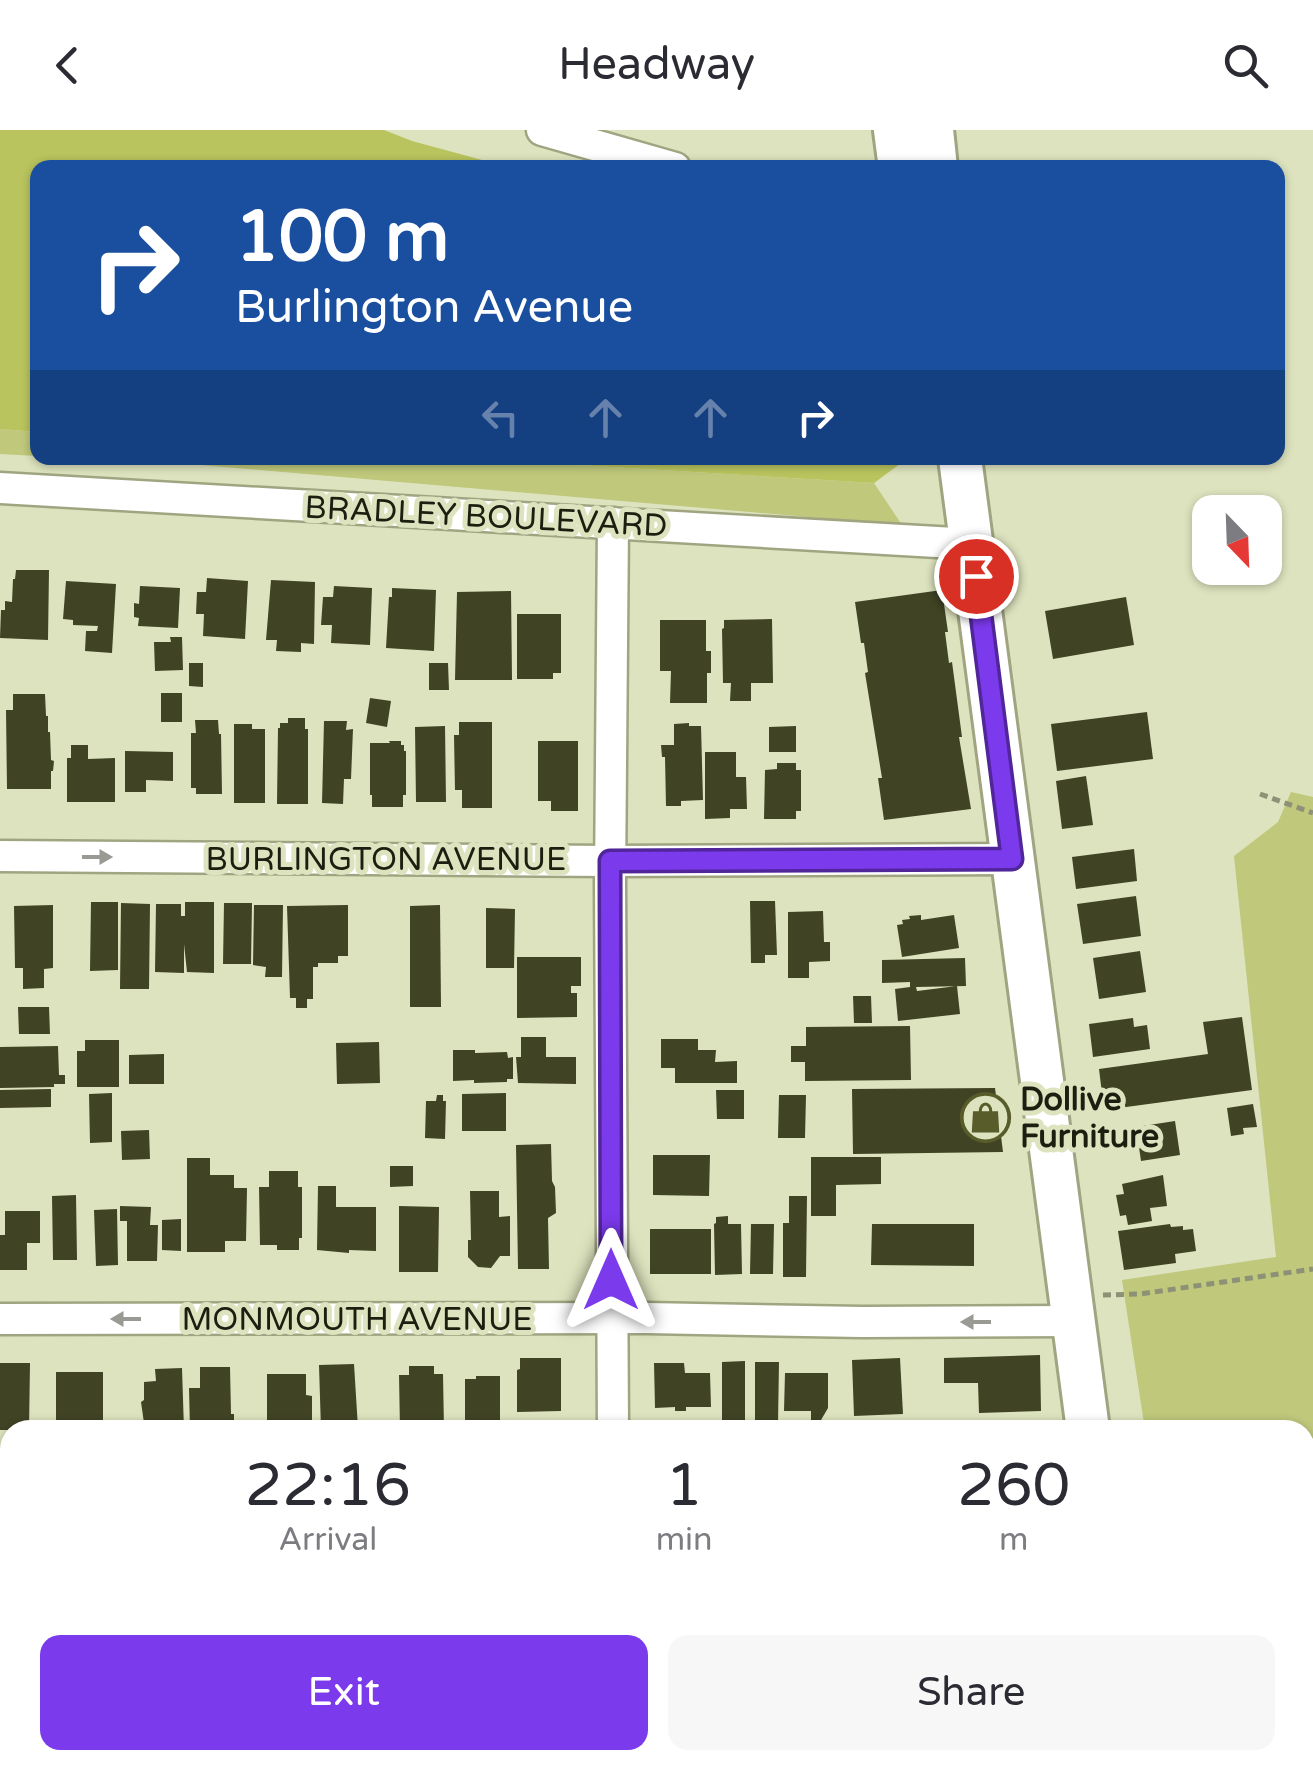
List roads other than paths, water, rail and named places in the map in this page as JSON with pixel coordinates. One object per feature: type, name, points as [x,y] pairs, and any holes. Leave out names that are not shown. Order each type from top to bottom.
[{"type":"main road","points":[[895,130],[899,160]]},
{"type":"main road","points":[[932,130],[935,160]]},
{"type":"main road","points":[[961,465],[1087,1420]]},
{"type":"street","points":[[542,130],[647,160]]},
{"type":"street","name":"BRADLEY BOULEVARD","points":[[0,488],[972,544]]},
{"type":"street","points":[[612,523],[612,1420]]},
{"type":"street","name":"BURLINGTON AVENUE","points":[[0,856],[610,861],[1012,859]]},
{"type":"street","name":"MONMOUTH AVENUE","points":[[0,1319],[646,1318],[862,1322],[1072,1308]]},
{"type":"place","name":"Dollive Furniture","points":[[985,1117]]}]
